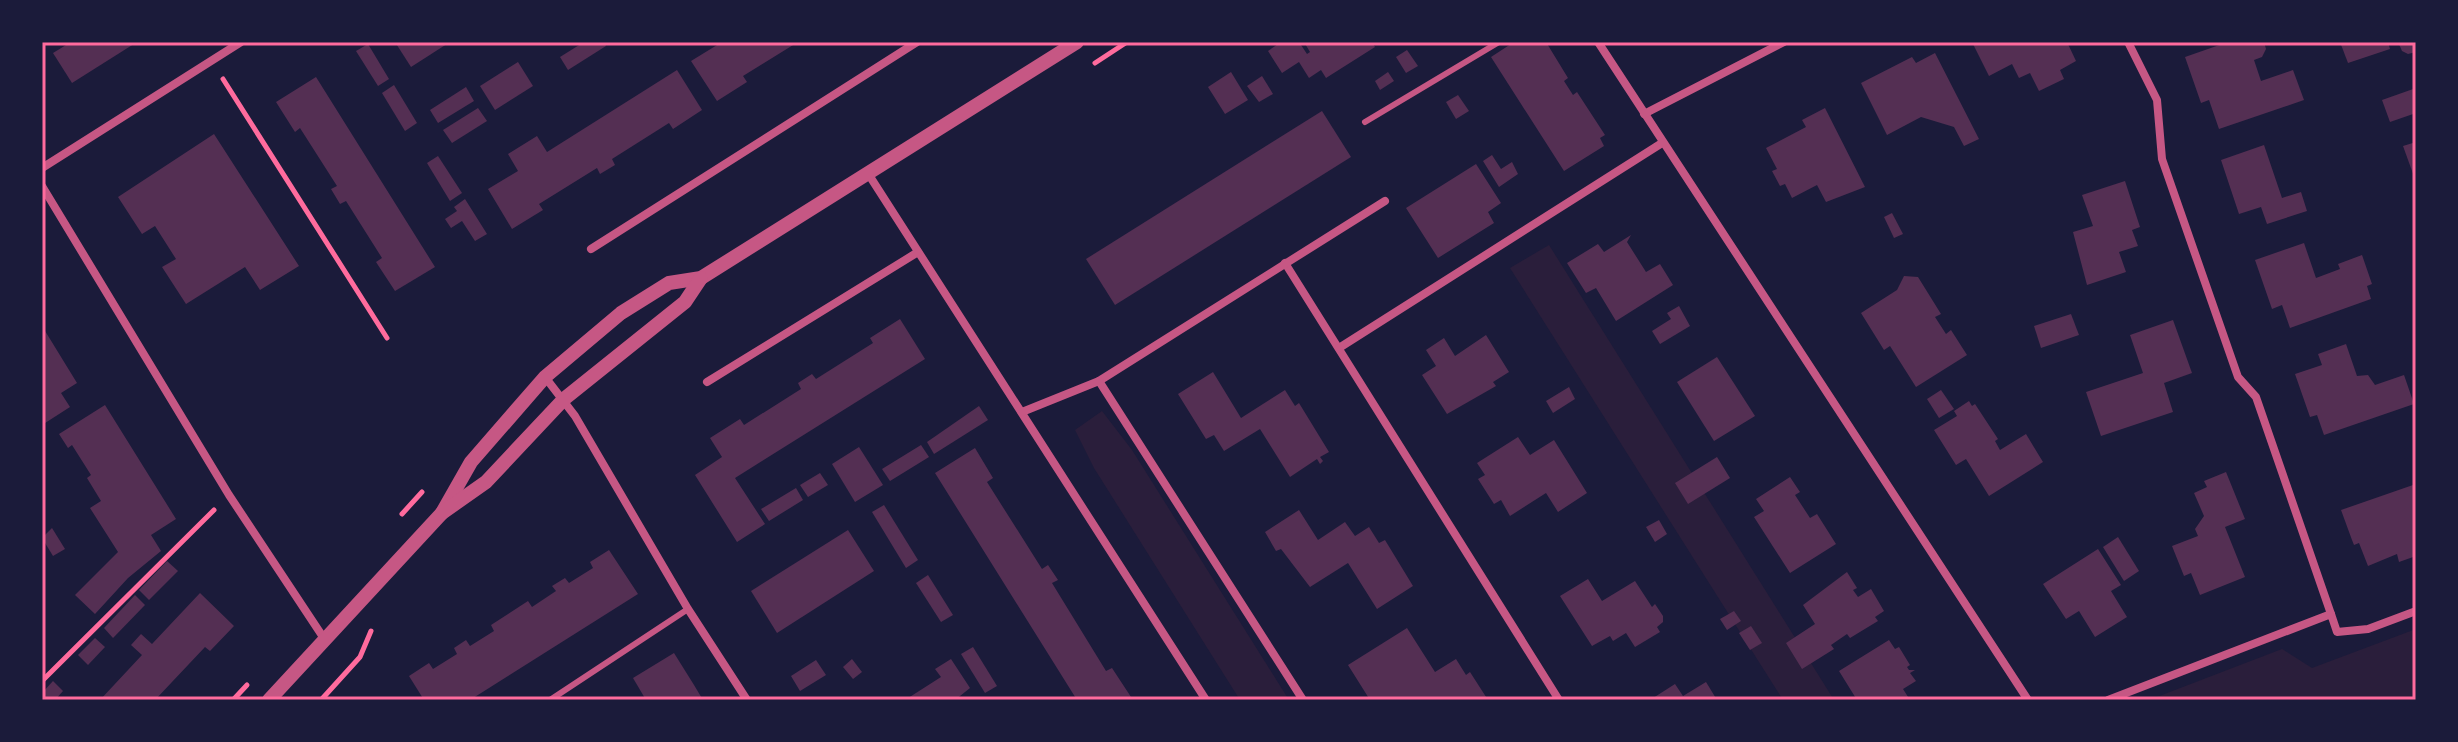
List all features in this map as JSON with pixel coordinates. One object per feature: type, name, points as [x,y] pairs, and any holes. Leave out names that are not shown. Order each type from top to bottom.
[{"type":"street","points":[[42,168],[241,42]]},
{"type":"street","points":[[591,249],[917,42]]},
{"type":"street","points":[[442,513],[471,462],[545,377],[621,313],[669,283],[701,278],[1077,42]]},
{"type":"street","points":[[1598,42],[2028,700]]},
{"type":"street","points":[[1644,114],[1784,42]]},
{"type":"street","points":[[2128,42],[2157,100],[2162,159],[2238,377],[2256,397],[2337,632],[2368,629],[2416,611]]},
{"type":"street","points":[[1339,348],[1662,143]]},
{"type":"street","points":[[869,175],[1206,700]]},
{"type":"street","points":[[42,186],[229,495],[325,640]]},
{"type":"street","points":[[1022,412],[1099,381],[1385,201]]},
{"type":"street","points":[[707,382],[918,252]]},
{"type":"street","points":[[1285,263],[1559,700]]},
{"type":"street","points":[[269,700],[442,513],[486,482],[564,399],[685,302],[701,278]]},
{"type":"street","points":[[545,377],[564,399],[688,609],[747,700]]},
{"type":"street","points":[[1099,381],[1303,700]]},
{"type":"street","points":[[2108,700],[2331,614]]},
{"type":"lane","points":[[1365,122],[1499,42]]},
{"type":"lane","points":[[550,700],[688,609]]},
{"type":"path","points":[[1084,70],[1125,43]]},
{"type":"path","points":[[211,61],[387,338]]},
{"type":"path","points":[[42,681],[229,495]]},
{"type":"path","points":[[321,700],[360,657],[375,624]]},
{"type":"shaded area","points":[[1549,245],[1834,700],[1783,700],[1510,268]]},
{"type":"shaded area","points":[[1102,411],[1132,450],[1289,700],[1240,700],[1094,468],[1075,430]]},
{"type":"shaded area","points":[[2416,629],[2416,700],[2149,700],[2282,649],[2312,668]]},
{"type":"building","points":[[71,42],[137,42],[72,83],[53,53]]},
{"type":"building","points":[[395,42],[450,42],[411,67]]},
{"type":"building","points":[[584,42],[604,42],[606,46],[568,70],[560,57]]},
{"type":"building","points":[[722,42],[798,42],[743,76],[747,82],[717,101],[691,61]]},
{"type":"building","points":[[1281,42],[1299,42],[1307,54],[1310,52],[1304,42],[1372,42],[1375,47],[1326,78],[1321,70],[1309,78],[1299,62],[1282,73],[1268,51]]},
{"type":"building","points":[[1514,42],[1546,42],[1568,78],[1564,81],[1573,95],[1577,92],[1605,135],[1600,138],[1604,146],[1564,171],[1491,57]]},
{"type":"building","points":[[2067,42],[2076,61],[2060,70],[2064,79],[2039,91],[2030,73],[2019,78],[2012,64],[1989,76],[1973,44]]},
{"type":"building","points":[[2228,42],[2264,42],[2266,49],[2262,57],[2254,60],[2261,81],[2293,70],[2304,100],[2219,129],[2209,100],[2201,103],[2185,57]]},
{"type":"building","points":[[2340,42],[2388,42],[2390,49],[2348,63]]},
{"type":"building","points":[[2398,42],[2416,42],[2416,52],[2408,54],[2402,51]]},
{"type":"building","points":[[368,44],[389,79],[378,86],[356,51]]},
{"type":"building","points":[[1407,50],[1418,66],[1406,73],[1396,57]]},
{"type":"building","points":[[1935,53],[1979,139],[1964,146],[1954,127],[1921,117],[1887,135],[1861,83],[1912,57],[1916,63]]},
{"type":"building","points":[[518,62],[533,86],[495,110],[480,86]]},
{"type":"building","points":[[677,70],[702,110],[673,129],[669,123],[612,159],[615,165],[600,174],[597,168],[539,204],[543,210],[512,229],[488,189],[518,171],[508,154],[537,136],[547,152]]},
{"type":"building","points":[[1231,72],[1248,100],[1225,114],[1208,87]]},
{"type":"building","points":[[1388,72],[1394,81],[1380,90],[1375,81]]},
{"type":"building","points":[[1262,76],[1273,94],[1259,102],[1247,86]]},
{"type":"building","points":[[316,77],[435,267],[395,291],[376,262],[382,258],[346,201],[340,204],[331,189],[337,186],[300,128],[295,132],[276,102]]},
{"type":"building","points":[[394,85],[417,123],[405,131],[382,93]]},
{"type":"building","points":[[466,87],[474,101],[438,123],[430,110]]},
{"type":"building","points":[[2416,88],[2416,113],[2390,122],[2382,100]]},
{"type":"building","points":[[1458,95],[1469,111],[1456,119],[1446,102]]},
{"type":"building","points":[[478,108],[487,121],[452,143],[443,130]]},
{"type":"building","points":[[1825,108],[1865,187],[1826,202],[1817,185],[1792,198],[1785,184],[1780,186],[1772,171],[1777,169],[1766,148],[1806,127],[1802,120]]},
{"type":"building","points":[[1322,111],[1351,157],[1115,305],[1086,259]]},
{"type":"building","points":[[214,134],[299,266],[260,290],[245,267],[186,304],[162,267],[176,259],[155,226],[142,234],[118,197]]},
{"type":"building","points":[[2416,142],[2416,182],[2403,146]]},
{"type":"building","points":[[2264,145],[2282,198],[2301,192],[2307,211],[2267,224],[2261,207],[2239,214],[2221,160]]},
{"type":"building","points":[[1492,155],[1501,169],[1512,162],[1518,174],[1499,187],[1483,161]]},
{"type":"building","points":[[438,156],[462,193],[450,201],[427,163]]},
{"type":"building","points":[[1476,164],[1501,203],[1488,212],[1494,223],[1438,258],[1406,208]]},
{"type":"building","points":[[2125,181],[2140,227],[2132,230],[2138,246],[2119,252],[2126,272],[2087,285],[2073,232],[2093,226],[2082,195]]},
{"type":"building","points":[[465,199],[487,234],[475,241],[462,221],[451,228],[445,219],[457,211],[454,207]]},
{"type":"building","points":[[1892,213],[1903,234],[1894,238],[1884,217]]},
{"type":"building","points":[[1631,235],[1627,242],[1646,272],[1660,264],[1673,285],[1616,321],[1596,288],[1586,293],[1567,263],[1598,244],[1604,252]]},
{"type":"building","points":[[2304,243],[2316,278],[2340,269],[2338,264],[2362,255],[2372,284],[2367,286],[2371,299],[2290,328],[2282,305],[2272,309],[2255,260]]},
{"type":"building","points":[[1904,276],[1918,277],[1941,314],[1935,317],[1946,334],[1951,330],[1967,355],[1916,387],[1890,346],[1884,350],[1861,313],[1897,290]]},
{"type":"building","points":[[1679,306],[1690,326],[1660,344],[1652,331],[1671,319],[1667,313]]},
{"type":"building","points":[[2071,314],[2079,335],[2041,348],[2034,326]]},
{"type":"building","points":[[900,319],[925,359],[735,478],[765,524],[737,542],[695,475],[722,457],[710,438],[740,419],[744,425],[801,389],[798,383],[812,374],[816,379],[873,343],[870,338]]},
{"type":"building","points":[[2173,320],[2192,373],[2164,383],[2173,412],[2101,436],[2086,392],[2143,373],[2130,335]]},
{"type":"building","points":[[42,326],[77,383],[61,393],[70,407],[42,425]]},
{"type":"building","points":[[1486,335],[1509,372],[1493,382],[1496,386],[1447,414],[1422,375],[1436,366],[1426,350],[1444,338],[1455,356]]},
{"type":"building","points":[[2346,344],[2357,376],[2368,375],[2375,385],[2404,375],[2414,404],[2324,435],[2317,415],[2310,417],[2295,374],[2322,365],[2318,354]]},
{"type":"building","points":[[1717,357],[1755,416],[1714,441],[1677,382]]},
{"type":"building","points":[[1213,372],[1241,418],[1285,390],[1295,406],[1299,403],[1329,452],[1320,457],[1323,461],[1320,464],[1317,459],[1290,477],[1260,429],[1224,451],[1214,435],[1206,439],[1178,394]]},
{"type":"building","points":[[1569,387],[1575,399],[1553,413],[1546,401]]},
{"type":"building","points":[[1941,390],[1954,409],[1939,418],[1927,399]]},
{"type":"building","points":[[1969,401],[1972,406],[1975,404],[1998,439],[1995,441],[2000,450],[2026,434],[2043,462],[1989,496],[1966,459],[1956,465],[1934,430],[1957,416],[1954,411]]},
{"type":"building","points":[[105,405],[176,519],[151,535],[161,551],[128,578],[95,614],[75,595],[118,552],[90,508],[101,501],[87,478],[91,475],[72,445],[68,448],[59,434]]},
{"type":"building","points":[[979,406],[988,420],[934,454],[927,442]]},
{"type":"building","points":[[1518,437],[1530,455],[1554,440],[1587,493],[1558,512],[1546,493],[1510,516],[1501,500],[1494,504],[1478,479],[1485,475],[1477,463]]},
{"type":"building","points":[[921,445],[929,457],[890,481],[882,469]]},
{"type":"building","points":[[859,447],[883,485],[855,502],[832,464]]},
{"type":"building","points":[[975,448],[993,478],[987,482],[1042,569],[1048,565],[1058,580],[1052,583],[1106,671],[1112,668],[1131,697],[1127,700],[1077,700],[935,473]]},
{"type":"building","points":[[1717,457],[1730,478],[1688,504],[1675,483]]},
{"type":"building","points":[[2226,472],[2245,519],[2225,527],[2245,577],[2200,595],[2191,573],[2184,576],[2172,546],[2198,536],[2195,529],[2204,516],[2194,493],[2207,487],[2204,481]]},
{"type":"building","points":[[820,473],[828,485],[808,497],[800,485]]},
{"type":"building","points":[[1790,477],[1800,492],[1795,495],[1810,518],[1817,514],[1836,544],[1790,573],[1754,517],[1764,511],[1756,499]]},
{"type":"building","points":[[2413,485],[2416,556],[2399,562],[2397,554],[2368,566],[2359,543],[2354,545],[2341,510]]},
{"type":"building","points":[[796,488],[803,500],[769,521],[761,509]]},
{"type":"building","points":[[884,505],[918,560],[906,568],[872,512]]},
{"type":"building","points":[[1299,510],[1318,540],[1345,522],[1355,536],[1369,527],[1379,543],[1385,540],[1413,586],[1377,609],[1348,563],[1310,587],[1281,549],[1276,551],[1265,532]]},
{"type":"building","points":[[1659,520],[1667,534],[1655,542],[1646,527]]},
{"type":"building","points":[[52,528],[65,549],[53,556],[42,538]]},
{"type":"building","points":[[848,530],[874,571],[777,633],[751,591]]},
{"type":"building","points":[[2118,537],[2139,571],[2124,581],[2103,547]]},
{"type":"building","points":[[2098,549],[2121,585],[2111,591],[2127,617],[2095,637],[2079,611],[2066,619],[2043,584]]},
{"type":"building","points":[[609,550],[638,594],[470,700],[424,700],[409,676],[429,663],[433,669],[457,654],[454,648],[466,640],[470,646],[494,631],[491,625],[528,601],[532,607],[556,591],[552,586],[565,578],[569,583],[593,568],[590,562]]},
{"type":"building","points":[[167,561],[178,571],[149,600],[139,590]]},
{"type":"building","points":[[1847,572],[1857,588],[1853,590],[1858,597],[1871,589],[1884,611],[1875,617],[1878,621],[1850,638],[1847,634],[1831,645],[1834,649],[1802,669],[1786,643],[1815,624],[1803,605]]},
{"type":"building","points":[[928,575],[953,615],[941,622],[916,583]]},
{"type":"building","points":[[1588,579],[1602,601],[1635,581],[1652,607],[1655,604],[1663,616],[1663,622],[1657,627],[1660,632],[1635,647],[1626,633],[1613,641],[1610,636],[1592,646],[1560,596]]},
{"type":"building","points":[[200,593],[234,626],[210,651],[205,647],[155,700],[100,700],[142,655],[131,645],[141,634],[152,644]]},
{"type":"building","points":[[135,595],[145,605],[113,638],[104,628]]},
{"type":"building","points":[[1734,611],[1741,621],[1727,630],[1720,619]]},
{"type":"building","points":[[1751,626],[1762,643],[1750,650],[1739,633]]},
{"type":"building","points":[[1407,628],[1435,672],[1456,659],[1466,675],[1470,672],[1488,700],[1431,697],[1370,700],[1348,665]]},
{"type":"building","points":[[95,638],[105,647],[88,665],[78,655]]},
{"type":"building","points":[[1889,640],[1895,649],[1899,647],[1910,665],[1907,667],[1909,670],[1915,670],[1910,673],[1916,681],[1903,689],[1910,700],[1857,700],[1839,671]]},
{"type":"building","points":[[973,647],[997,686],[985,693],[961,654]]},
{"type":"building","points":[[674,653],[703,700],[646,700],[633,678]]},
{"type":"building","points":[[852,659],[862,672],[853,679],[843,667]]},
{"type":"building","points":[[951,659],[970,688],[955,700],[905,700],[941,677],[935,669]]},
{"type":"building","points":[[816,660],[826,675],[800,691],[791,676]]},
{"type":"building","points":[[53,681],[63,691],[55,700],[42,700],[42,693]]},
{"type":"building","points":[[1706,682],[1717,700],[1650,700],[1675,684],[1683,696]]}]
